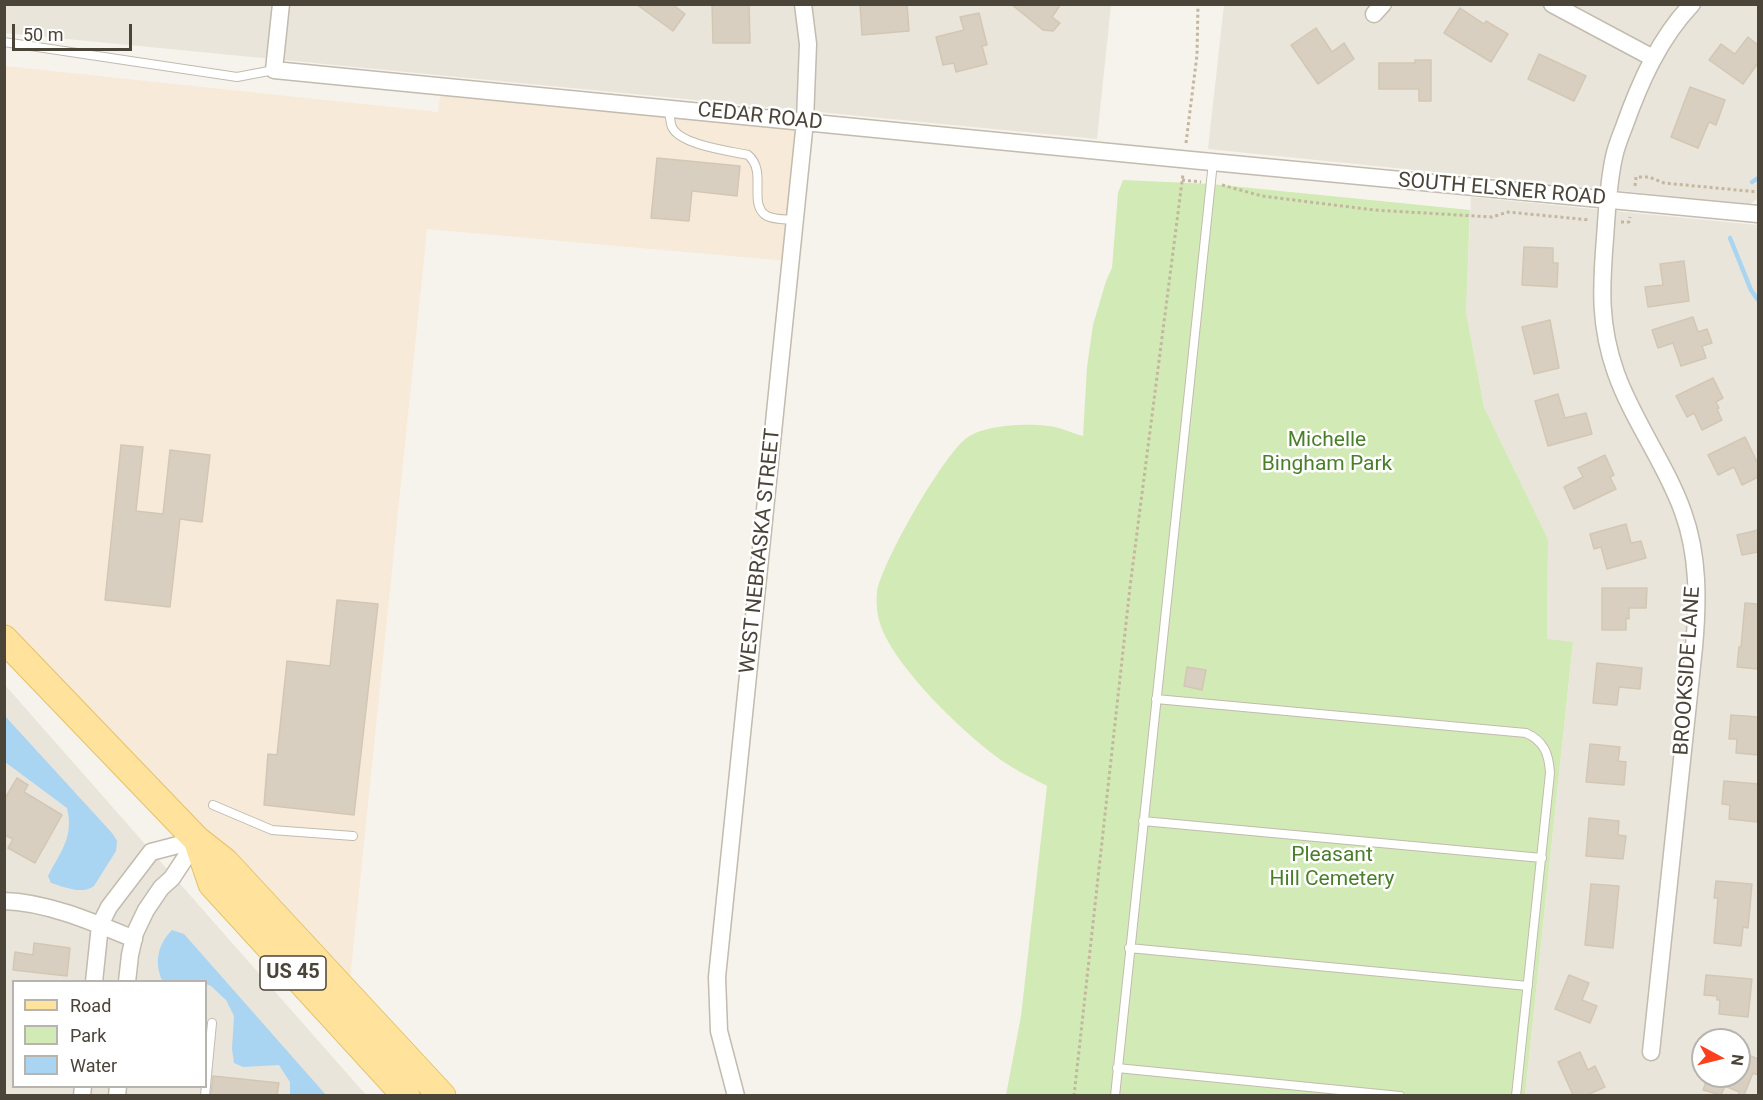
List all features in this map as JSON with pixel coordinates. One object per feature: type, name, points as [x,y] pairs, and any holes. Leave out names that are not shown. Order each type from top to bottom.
[{"type":"main road","name":"US 45","points":[[4,639],[197,840],[225,862],[441,1095]]},
{"type":"main road","name":"US 45","points":[[197,840],[212,884],[406,1095]]},
{"type":"street","points":[[274,70],[281,4]]},
{"type":"street","name":"WEST NEBRASKA STREET","points":[[736,1095],[719,1031],[717,977],[806,121],[808,44],[803,4]]},
{"type":"street","points":[[1552,4],[1653,58]]},
{"type":"street","name":"BROOKSIDE LANE","points":[[1651,1053],[1694,647],[1697,610],[1696,584],[1693,549],[1683,513],[1617,375],[1602,320],[1602,282],[1607,200],[1614,156],[1632,104],[1653,58],[1692,4]]},
{"type":"street","name":"CEDAR ROAD","points":[[274,70],[1184,158],[1246,166]]},
{"type":"street","name":"SOUTH ELSNER ROAD","points":[[1246,166],[1758,214]]},
{"type":"street","points":[[94,980],[100,925],[109,907],[151,852],[197,840]]},
{"type":"street","points":[[127,980],[134,939],[146,910],[161,888],[172,878],[197,840]]},
{"type":"street","points":[[4,901],[26,901],[100,925],[134,939]]},
{"type":"lane","points":[[4,42],[237,77],[274,70]]},
{"type":"lane","points":[[668,108],[672,128],[678,134],[694,143],[748,155],[754,160],[758,169],[759,207],[763,214],[795,220]]},
{"type":"lane","points":[[1115,1095],[1213,162]]},
{"type":"lane","points":[[1156,699],[1526,733],[1535,737],[1542,744],[1550,761],[1550,773],[1516,1095]]},
{"type":"lane","points":[[213,806],[272,830],[353,837]]},
{"type":"lane","points":[[1143,821],[1542,858]]},
{"type":"lane","points":[[1129,948],[1528,986]]},
{"type":"lane","points":[[207,1074],[212,1023]]},
{"type":"lane","points":[[1117,1068],[1400,1095]]},
{"type":"path","points":[[1074,1095],[1130,587],[1197,54],[1198,4]]},
{"type":"shaded area","points":[[4,5],[1111,5],[1097,139],[5,33]]},
{"type":"shaded area","points":[[1224,5],[1758,5],[1758,198],[1750,204],[1208,149]]},
{"type":"shaded area","points":[[5,66],[438,112],[441,89],[801,125],[787,261],[427,229],[349,989],[5,630]]},
{"type":"shaded area","points":[[1471,197],[1758,225],[1758,1095],[1525,1095],[1573,643],[1547,640],[1548,539],[1484,407],[1466,312]]},
{"type":"shaded area","points":[[5,685],[366,1095],[5,1095]]},
{"type":"green space","points":[[1123,180],[1211,184],[1470,210],[1466,312],[1484,407],[1548,539],[1547,639],[1573,642],[1525,1095],[1006,1095],[1021,1016],[1047,786],[1012,767],[991,752],[953,719],[914,678],[886,638],[878,617],[877,592],[890,558],[915,510],[944,464],[968,437],[996,427],[1029,425],[1052,427],[1083,436],[1087,367],[1093,325],[1112,268],[1118,193]]},
{"type":"water","points":[[4,715],[117,841],[116,851],[94,886],[89,889],[73,889],[51,883],[48,876],[65,844],[69,827],[67,808],[5,762]]},
{"type":"water","points":[[172,930],[184,934],[326,1095],[290,1095],[290,1082],[279,1065],[243,1067],[234,1063],[232,1049],[234,1016],[226,1000],[207,984],[207,980],[162,980],[158,960],[167,935]]},
{"type":"building","points":[[636,4],[672,4],[685,14],[673,31]]},
{"type":"building","points":[[712,4],[749,4],[750,43],[713,43]]},
{"type":"building","points":[[860,4],[907,4],[909,31],[862,35]]},
{"type":"building","points":[[1011,4],[1061,4],[1052,17],[1060,23],[1053,31],[1043,30]]},
{"type":"building","points":[[1460,8],[1484,24],[1486,21],[1508,34],[1491,62],[1444,33]]},
{"type":"building","points":[[979,13],[987,45],[982,46],[987,64],[956,72],[954,63],[943,65],[936,37],[964,30],[960,17]]},
{"type":"building","points":[[1316,28],[1332,52],[1344,43],[1354,59],[1318,84],[1291,45]]},
{"type":"building","points":[[1748,37],[1758,45],[1758,63],[1743,84],[1709,60],[1721,44],[1735,54]]},
{"type":"building","points":[[1539,54],[1586,76],[1574,101],[1528,79]]},
{"type":"building","points":[[1415,60],[1431,60],[1431,101],[1419,101],[1419,89],[1379,89],[1379,63],[1415,63]]},
{"type":"building","points":[[1690,87],[1725,100],[1716,125],[1709,122],[1698,148],[1671,137]]},
{"type":"building","points":[[657,158],[740,166],[737,196],[692,191],[689,221],[651,218]]},
{"type":"building","points":[[1524,247],[1553,248],[1553,263],[1558,263],[1557,287],[1522,285]]},
{"type":"building","points":[[1684,261],[1689,301],[1648,307],[1645,287],[1663,285],[1660,264]]},
{"type":"building","points":[[1693,317],[1698,332],[1707,329],[1712,343],[1702,346],[1706,358],[1681,366],[1673,343],[1658,348],[1652,330]]},
{"type":"building","points":[[1550,320],[1559,368],[1534,374],[1522,327]]},
{"type":"building","points":[[1713,378],[1723,398],[1716,402],[1722,420],[1702,430],[1694,413],[1687,417],[1676,396]]},
{"type":"building","points":[[1558,394],[1565,418],[1586,413],[1592,434],[1548,446],[1535,401]]},
{"type":"building","points":[[1745,437],[1758,464],[1758,477],[1742,485],[1734,467],[1718,475],[1708,455]]},
{"type":"building","points":[[121,445],[143,447],[136,511],[163,514],[170,450],[210,455],[202,522],[180,519],[170,607],[105,600]]},
{"type":"building","points":[[1605,455],[1614,475],[1610,477],[1616,489],[1574,509],[1564,487],[1583,477],[1578,468]]},
{"type":"building","points":[[1626,524],[1631,543],[1641,541],[1646,558],[1607,569],[1601,547],[1594,549],[1590,534]]},
{"type":"building","points":[[1758,530],[1758,552],[1742,555],[1737,535]]},
{"type":"building","points":[[1602,588],[1647,588],[1646,608],[1629,608],[1626,630],[1602,630]]},
{"type":"building","points":[[337,600],[378,604],[354,815],[264,805],[268,754],[277,755],[287,661],[330,666]]},
{"type":"building","points":[[1745,603],[1758,604],[1758,669],[1737,667]]},
{"type":"building","points":[[1597,663],[1642,668],[1640,689],[1619,687],[1617,705],[1593,703]]},
{"type":"building","points":[[1187,667],[1206,670],[1202,690],[1184,686]]},
{"type":"building","points":[[1731,715],[1758,717],[1758,755],[1736,753],[1737,739],[1729,739]]},
{"type":"building","points":[[1590,744],[1620,747],[1618,761],[1626,762],[1624,785],[1586,782]]},
{"type":"building","points":[[17,778],[28,785],[24,792],[62,815],[35,863],[8,848],[13,839],[4,835],[4,800]]},
{"type":"building","points":[[1724,781],[1758,784],[1758,822],[1729,819],[1730,805],[1722,804]]},
{"type":"building","points":[[1589,818],[1619,821],[1618,835],[1626,836],[1623,859],[1586,856]]},
{"type":"building","points":[[1716,881],[1752,884],[1748,928],[1743,927],[1741,946],[1714,943],[1718,898],[1714,898]]},
{"type":"building","points":[[1591,884],[1619,886],[1613,948],[1585,945]]},
{"type":"building","points":[[34,943],[70,948],[67,976],[13,970],[15,952],[33,955]]},
{"type":"building","points":[[1569,975],[1589,983],[1582,1000],[1597,1006],[1590,1023],[1555,1009]]},
{"type":"building","points":[[1706,975],[1752,979],[1748,1017],[1719,1014],[1720,1000],[1717,1000],[1717,996],[1704,995]]},
{"type":"building","points":[[1580,1052],[1588,1070],[1595,1066],[1605,1087],[1587,1095],[1573,1095],[1558,1062]]},
{"type":"building","points":[[1751,1056],[1758,1059],[1758,1075],[1753,1073],[1751,1078]]},
{"type":"building","points":[[213,1076],[279,1083],[277,1095],[211,1095]]},
{"type":"building","points":[[1704,1088],[1724,1088],[1721,1095],[1703,1090]]},
{"type":"building","points":[[1730,1088],[1747,1088],[1744,1095],[1739,1095],[1739,1092]]},
{"type":"waterway","points":[[1752,182],[1758,178]]},
{"type":"waterway","points":[[1730,238],[1751,290],[1758,300]]},
{"type":"park label","name":"Michelle Bingham Park","points":[[1327,453]]},
{"type":"park label","name":"Pleasant Hill Cemetery","points":[[1332,868]]}]
